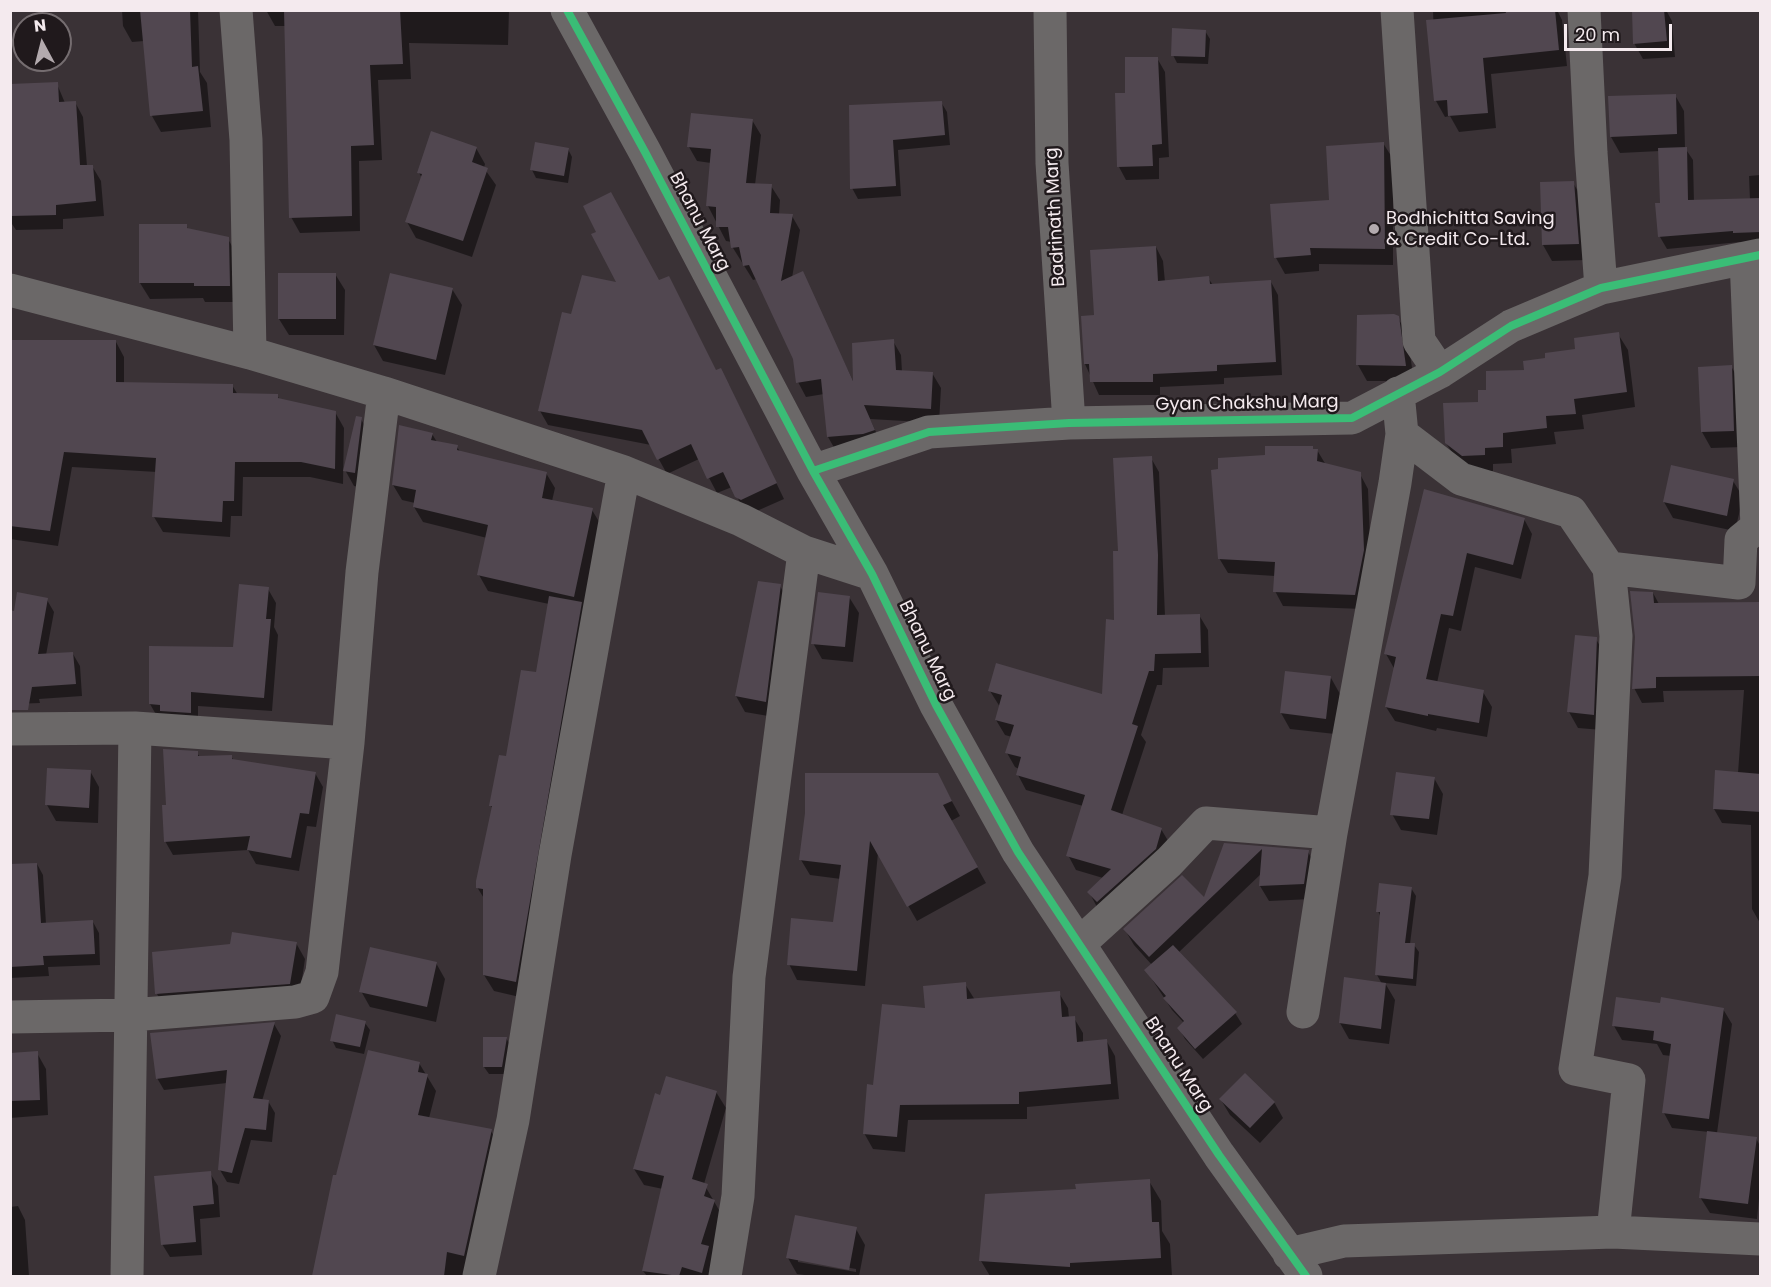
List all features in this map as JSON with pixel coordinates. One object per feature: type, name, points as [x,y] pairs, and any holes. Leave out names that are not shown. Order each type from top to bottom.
[{"type":"street","points":[[236,10],[246,140],[250,353]]},
{"type":"street","name":"Bhanu Marg","points":[[567,10],[645,152],[813,471],[872,574],[936,705],[1013,842],[1219,1155],[1298,1265]]},
{"type":"street","name":"Badrinath Marg","points":[[1050,10],[1052,163],[1069,423]]},
{"type":"street","points":[[1397,10],[1419,340],[1440,372]]},
{"type":"street","points":[[1584,10],[1601,288]]},
{"type":"street","points":[[1609,568],[1739,583],[1741,540],[1759,528],[1753,256]]},
{"type":"street","name":"Gyan Chakshu Marg","points":[[813,471],[929,432],[1069,423],[1352,418],[1440,372],[1511,326],[1601,288],[1753,256]]},
{"type":"street","points":[[10,290],[250,353],[384,393],[624,472],[741,520],[804,552],[872,574]]},
{"type":"street","points":[[10,1017],[131,1015],[295,1002],[313,997],[322,972],[348,743],[362,572],[384,393]]},
{"type":"street","points":[[1303,1012],[1331,833],[1402,434],[1398,393]]},
{"type":"street","points":[[1402,434],[1461,479],[1571,512],[1609,568],[1616,636],[1605,876],[1575,1070],[1629,1080],[1613,1232]]},
{"type":"street","points":[[479,1276],[513,1120],[555,855],[624,472]]},
{"type":"street","points":[[725,1276],[738,1196],[749,977],[804,552]]},
{"type":"street","points":[[10,729],[135,728],[348,743]]},
{"type":"street","points":[[127,1276],[135,728]]},
{"type":"street","points":[[1080,943],[1169,862],[1206,823],[1331,833]]},
{"type":"street","points":[[1298,1265],[1344,1241],[1613,1232],[1761,1239]]},
{"type":"building","points":[[140,10],[190,10],[192,67],[198,66],[203,111],[150,116]]},
{"type":"building","points":[[284,10],[400,10],[403,64],[370,65],[374,145],[351,146],[352,216],[289,218]]},
{"type":"building","points":[[1505,10],[1555,10],[1559,50],[1483,58],[1488,113],[1448,116],[1447,100],[1434,101],[1426,20],[1506,13]]},
{"type":"building","points":[[1632,10],[1664,10],[1667,41],[1633,44]]},
{"type":"building","points":[[1172,28],[1206,30],[1205,57],[1171,56]]},
{"type":"building","points":[[1125,57],[1158,57],[1162,144],[1152,145],[1153,166],[1117,167],[1115,93],[1125,93]]},
{"type":"building","points":[[58,82],[59,102],[76,101],[80,165],[93,165],[96,201],[56,205],[56,215],[10,216],[10,84]]},
{"type":"building","points":[[1676,94],[1677,134],[1610,137],[1608,96]]},
{"type":"building","points":[[942,101],[945,135],[893,140],[896,186],[850,189],[849,105]]},
{"type":"building","points":[[691,113],[753,119],[746,183],[772,184],[770,213],[793,214],[781,281],[803,271],[853,381],[852,343],[894,339],[896,370],[933,372],[931,409],[864,405],[875,430],[863,434],[827,437],[821,379],[796,383],[793,359],[749,265],[743,266],[739,247],[731,248],[728,227],[716,227],[716,207],[706,206],[711,149],[687,147]]},
{"type":"building","points":[[431,131],[477,147],[472,162],[488,168],[463,241],[405,222],[422,174],[417,173]]},
{"type":"building","points":[[535,142],[569,148],[564,176],[530,170]]},
{"type":"building","points":[[1384,142],[1385,249],[1310,248],[1311,255],[1274,258],[1270,204],[1329,200],[1326,146]]},
{"type":"building","points":[[1687,147],[1688,200],[1761,198],[1761,232],[1733,233],[1733,231],[1658,237],[1655,203],[1660,203],[1658,148]]},
{"type":"building","points":[[1574,181],[1579,244],[1542,245],[1540,182]]},
{"type":"building","points":[[611,192],[659,280],[669,276],[716,370],[721,368],[777,483],[741,500],[735,497],[723,472],[707,479],[691,444],[657,460],[642,430],[538,411],[562,312],[571,314],[582,275],[616,282],[591,234],[596,232],[583,206]]},
{"type":"building","points":[[139,224],[187,224],[187,228],[229,237],[230,286],[194,286],[194,283],[139,283]]},
{"type":"building","points":[[1156,246],[1158,281],[1209,276],[1210,284],[1271,280],[1276,362],[1217,365],[1217,371],[1153,374],[1153,382],[1090,382],[1089,364],[1084,364],[1081,316],[1094,315],[1090,250]]},
{"type":"building","points":[[278,273],[336,273],[336,319],[278,319]]},
{"type":"building","points":[[390,273],[453,288],[436,360],[373,345]]},
{"type":"building","points":[[1394,314],[1399,316],[1406,366],[1356,365],[1357,315]]},
{"type":"building","points":[[1619,332],[1627,392],[1574,399],[1576,414],[1546,416],[1547,428],[1503,433],[1503,447],[1485,448],[1485,455],[1462,456],[1445,443],[1443,403],[1478,402],[1478,390],[1486,390],[1486,371],[1524,370],[1523,361],[1545,358],[1545,353],[1575,349],[1574,338]]},
{"type":"building","points":[[10,340],[116,340],[116,382],[233,384],[233,393],[278,394],[278,398],[336,411],[335,469],[301,462],[235,462],[234,501],[223,501],[222,522],[152,517],[156,458],[64,452],[50,531],[10,526]]},
{"type":"building","points":[[1732,365],[1734,431],[1701,432],[1698,367]]},
{"type":"building","points":[[356,416],[362,417],[355,473],[343,471]]},
{"type":"building","points":[[399,425],[433,433],[431,440],[458,445],[457,450],[547,472],[542,498],[593,508],[574,597],[477,575],[488,525],[413,507],[416,490],[392,485]]},
{"type":"building","points":[[1265,446],[1313,446],[1313,449],[1318,449],[1317,461],[1361,472],[1364,550],[1355,595],[1273,592],[1275,562],[1218,559],[1211,470],[1218,469],[1218,458],[1265,455]]},
{"type":"building","points":[[1152,456],[1158,555],[1157,615],[1200,614],[1201,653],[1155,654],[1154,671],[1149,671],[1132,724],[1138,726],[1111,810],[1162,828],[1156,849],[1097,902],[1087,892],[1111,869],[1066,856],[1085,795],[1016,775],[1021,757],[1005,753],[1014,725],[995,720],[1002,695],[988,691],[996,663],[1102,694],[1106,619],[1114,620],[1113,551],[1118,551],[1113,458]]},
{"type":"building","points":[[1671,465],[1734,479],[1727,516],[1663,502]]},
{"type":"building","points":[[1424,489],[1525,518],[1513,565],[1467,553],[1453,616],[1441,614],[1426,679],[1484,690],[1479,723],[1385,707],[1396,657],[1384,654]]},
{"type":"building","points":[[758,581],[781,584],[766,702],[735,696]]},
{"type":"building","points":[[239,584],[269,587],[266,619],[271,619],[264,698],[191,692],[191,713],[160,711],[160,705],[149,704],[149,646],[233,647]]},
{"type":"building","points":[[1630,591],[1653,592],[1654,603],[1761,602],[1761,676],[1656,677],[1656,688],[1632,689],[1635,637]]},
{"type":"building","points":[[17,592],[48,598],[38,654],[73,652],[76,684],[32,687],[28,710],[10,710],[10,610],[14,611]]},
{"type":"building","points":[[818,592],[850,596],[845,647],[811,644]]},
{"type":"building","points":[[549,596],[582,602],[516,982],[483,975],[483,889],[476,888],[476,881],[492,806],[489,806],[499,755],[506,756],[521,670],[536,672]]},
{"type":"building","points":[[1575,635],[1597,637],[1594,715],[1567,712]]},
{"type":"building","points":[[1285,671],[1331,676],[1326,719],[1280,713]]},
{"type":"building","points":[[163,749],[198,751],[198,756],[232,755],[232,759],[316,772],[309,814],[300,813],[291,858],[247,850],[250,836],[164,842],[162,805],[166,805]]},
{"type":"building","points":[[47,768],[91,770],[89,808],[45,805]]},
{"type":"building","points":[[1715,770],[1761,774],[1761,812],[1713,809]]},
{"type":"building","points":[[1396,772],[1435,777],[1429,819],[1390,815]]},
{"type":"building","points":[[805,773],[938,773],[952,801],[943,805],[978,867],[907,907],[870,841],[857,971],[787,965],[791,918],[833,922],[841,865],[799,860],[805,813]]},
{"type":"building","points":[[1224,843],[1309,850],[1304,884],[1259,886],[1262,849],[1149,957],[1123,929],[1182,875],[1204,897]]},
{"type":"building","points":[[37,863],[41,923],[93,920],[95,954],[43,956],[44,965],[10,967],[10,864]]},
{"type":"building","points":[[1379,883],[1412,887],[1405,943],[1415,943],[1413,979],[1375,975],[1380,912],[1376,912]]},
{"type":"building","points":[[232,932],[297,942],[290,984],[155,994],[152,952],[230,944]]},
{"type":"building","points":[[1173,945],[1237,1012],[1195,1049],[1177,1028],[1184,1021],[1163,998],[1166,996],[1144,970]]},
{"type":"building","points":[[370,947],[437,962],[427,1007],[359,992]]},
{"type":"building","points":[[1344,977],[1386,983],[1381,1029],[1339,1023]]},
{"type":"building","points":[[966,982],[967,999],[1060,991],[1062,1017],[1075,1016],[1077,1042],[1107,1039],[1111,1084],[1019,1092],[1019,1104],[900,1105],[897,1137],[863,1134],[867,1084],[873,1085],[882,1004],[925,1008],[923,986]]},
{"type":"building","points":[[1616,997],[1660,1003],[1661,997],[1724,1008],[1709,1119],[1662,1113],[1671,1044],[1653,1040],[1654,1031],[1612,1026]]},
{"type":"building","points":[[336,1014],[366,1021],[360,1047],[330,1041]]},
{"type":"building","points":[[275,1022],[253,1098],[269,1100],[266,1130],[245,1128],[232,1173],[218,1170],[227,1070],[156,1079],[150,1033]]},
{"type":"building","points":[[483,1037],[507,1037],[502,1067],[483,1067]]},
{"type":"building","points":[[368,1050],[420,1062],[418,1072],[428,1074],[418,1115],[492,1129],[464,1256],[447,1252],[444,1276],[312,1276],[333,1175],[336,1175]]},
{"type":"building","points":[[38,1051],[40,1100],[10,1101],[10,1053]]},
{"type":"building","points":[[1245,1073],[1275,1102],[1250,1128],[1219,1099]]},
{"type":"building","points":[[666,1076],[717,1091],[692,1179],[708,1184],[704,1196],[715,1200],[701,1244],[709,1246],[702,1273],[682,1267],[679,1276],[642,1271],[664,1176],[633,1169],[655,1093],[660,1095]]},
{"type":"building","points":[[1707,1131],[1757,1137],[1748,1204],[1699,1198]]},
{"type":"building","points":[[211,1171],[214,1204],[193,1206],[196,1242],[161,1245],[154,1176]]},
{"type":"building","points":[[1150,1179],[1152,1222],[1159,1222],[1161,1258],[1070,1263],[1070,1267],[979,1261],[985,1194],[1076,1189],[1075,1184]]},
{"type":"building","points":[[795,1215],[857,1227],[849,1270],[786,1258]]},
{"type":"cycle path","points":[[567,10],[645,152],[813,471],[872,574],[936,705],[1018,852],[1219,1155],[1306,1276]]},
{"type":"cycle path","points":[[813,471],[929,432],[1069,423],[1352,418],[1440,372],[1511,326],[1601,288],[1760,255]]},
{"type":"place","name":"Bodhichitta Saving & Credit Co-Ltd.","points":[[1374,229]]}]
